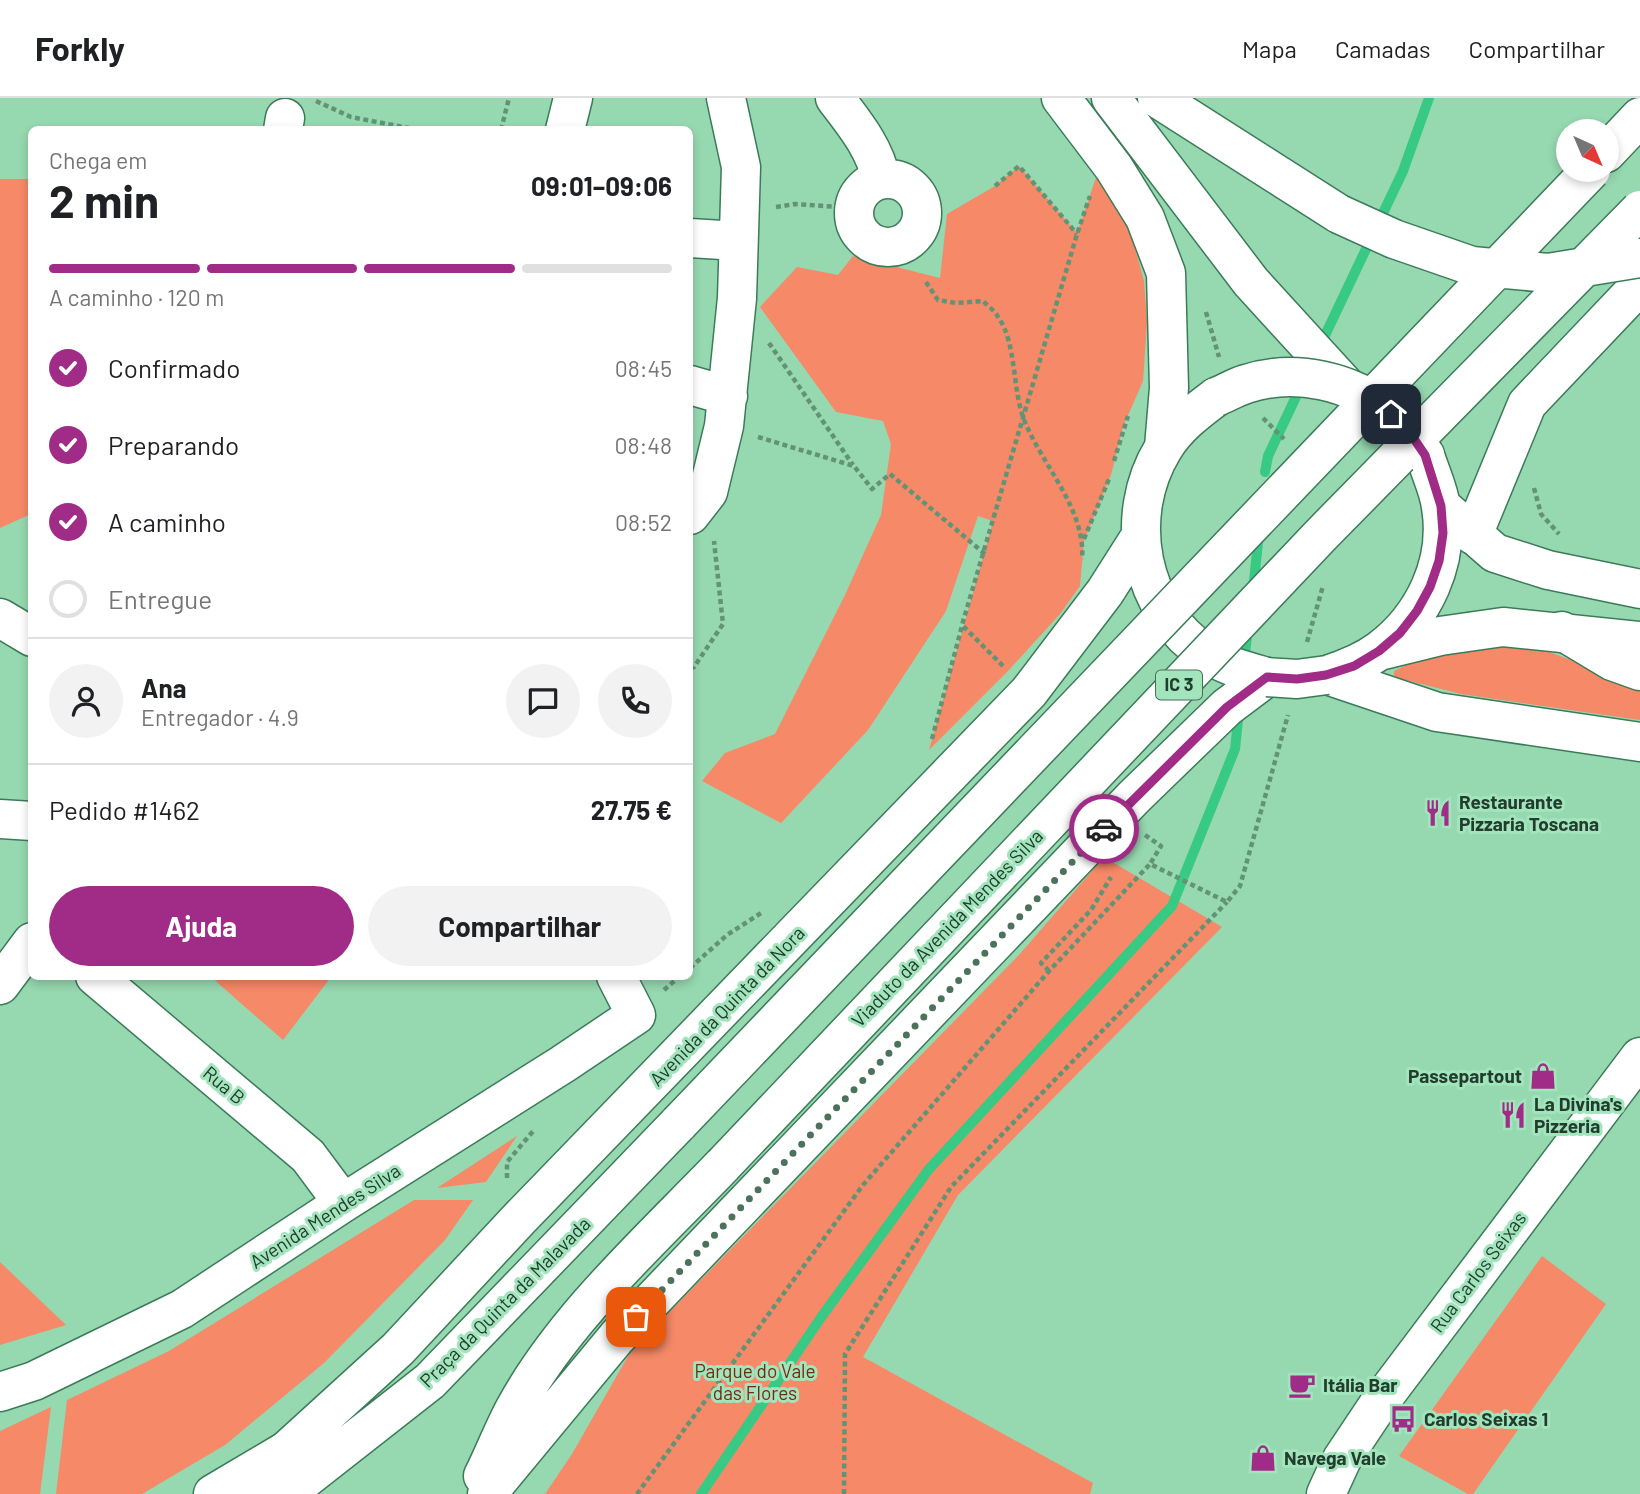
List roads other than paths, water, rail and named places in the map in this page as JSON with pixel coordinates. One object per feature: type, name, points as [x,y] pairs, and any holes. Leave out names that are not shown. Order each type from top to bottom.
[{"type":"main road","points":[[566,126],[573,98]]},
{"type":"main road","points":[[699,503],[726,411],[737,298],[741,167],[726,98]]},
{"type":"main road","points":[[835,98],[878,161],[881,179]]},
{"type":"main road","points":[[1061,98],[1114,169],[1145,218],[1166,273],[1169,388],[1164,447]]},
{"type":"main road","points":[[1157,98],[1339,214],[1395,239],[1472,265],[1548,273],[1640,278]]},
{"type":"main road","points":[[1114,101],[1251,282],[1346,386]]},
{"type":"main road","points":[[1619,139],[1640,117]]},
{"type":"main road","name":"Praça da Quinta da Malavada","points":[[286,1494],[430,1381],[1580,182]]},
{"type":"main road","name":"Viaduto da Avenida Mendes Silva","points":[[475,1494],[515,1408],[552,1353],[593,1301],[1321,535],[1640,210]]},
{"type":"main road","points":[[693,238],[738,241]]},
{"type":"main road","points":[[1425,455],[1463,406],[1507,359],[1559,316],[1640,278]]},
{"type":"main road","points":[[1474,536],[1527,404],[1640,278]]},
{"type":"main road","points":[[1280,377],[1313,378],[1346,386],[1370,398],[1391,414],[1410,433],[1425,455],[1441,506],[1443,533],[1439,561],[1430,587],[1409,622],[1379,651],[1354,666],[1326,675],[1297,679],[1267,677],[1235,668],[1206,653],[1185,635],[1160,603],[1144,564],[1140,537],[1145,490],[1153,468],[1164,447],[1187,419],[1216,397],[1247,383],[1280,377]]},
{"type":"main road","points":[[693,387],[726,411]]},
{"type":"main road","points":[[1441,506],[1495,552],[1548,570],[1640,589]]},
{"type":"main road","name":"Avenida da Quinta da Nora","points":[[286,1451],[397,1349],[519,1219],[1030,692],[1105,592],[1140,537]]},
{"type":"main road","points":[[0,618],[28,635]]},
{"type":"main road","points":[[1379,651],[1440,636],[1503,627],[1640,640]]},
{"type":"main road","points":[[1562,631],[1612,661],[1640,671]]},
{"type":"main road","points":[[1326,675],[1437,712],[1640,742]]},
{"type":"main road","points":[[487,1494],[617,1337],[1155,776],[1227,707],[1267,677]]},
{"type":"main road","points":[[0,819],[28,821]]},
{"type":"main road","points":[[0,985],[28,947]]},
{"type":"main road","name":"Rua B","points":[[101,980],[308,1156],[343,1203]]},
{"type":"main road","name":"Avenida Mendes Silva","points":[[0,1392],[34,1381],[182,1309],[343,1203],[563,1065],[636,1015],[618,980]]},
{"type":"main road","name":"Rua Carlos Seixas","points":[[1326,1494],[1342,1459],[1380,1402],[1640,1057]]},
{"type":"main road","points":[[213,1494],[286,1451]]},
{"type":"main road","points":[[252,1494],[286,1451]]},
{"type":"waterway","points":[[1319,348],[1403,171],[1429,98]]},
{"type":"waterway","points":[[1265,472],[1268,456],[1302,384]]},
{"type":"waterway","points":[[1253,590],[1259,533]]},
{"type":"waterway","points":[[1244,663],[1248,627]]},
{"type":"waterway","points":[[701,1494],[822,1316],[929,1169],[1172,906],[1235,749],[1239,710]]},
{"type":"place","name":"Restaurante Pizzaria Toscana","points":[[1438,813]]},
{"type":"place","name":"Passepartout","points":[[1543,1076]]},
{"type":"place","name":"La Divina's Pizzeria","points":[[1513,1115]]},
{"type":"place","name":"Itália Bar","points":[[1302,1385]]},
{"type":"place","name":"Carlos Seixas 1","points":[[1403,1419]]},
{"type":"place","name":"Navega Vale","points":[[1263,1458]]},
{"type":"park label","name":"Parque do Vale das Flores","points":[[755,1382]]}]
